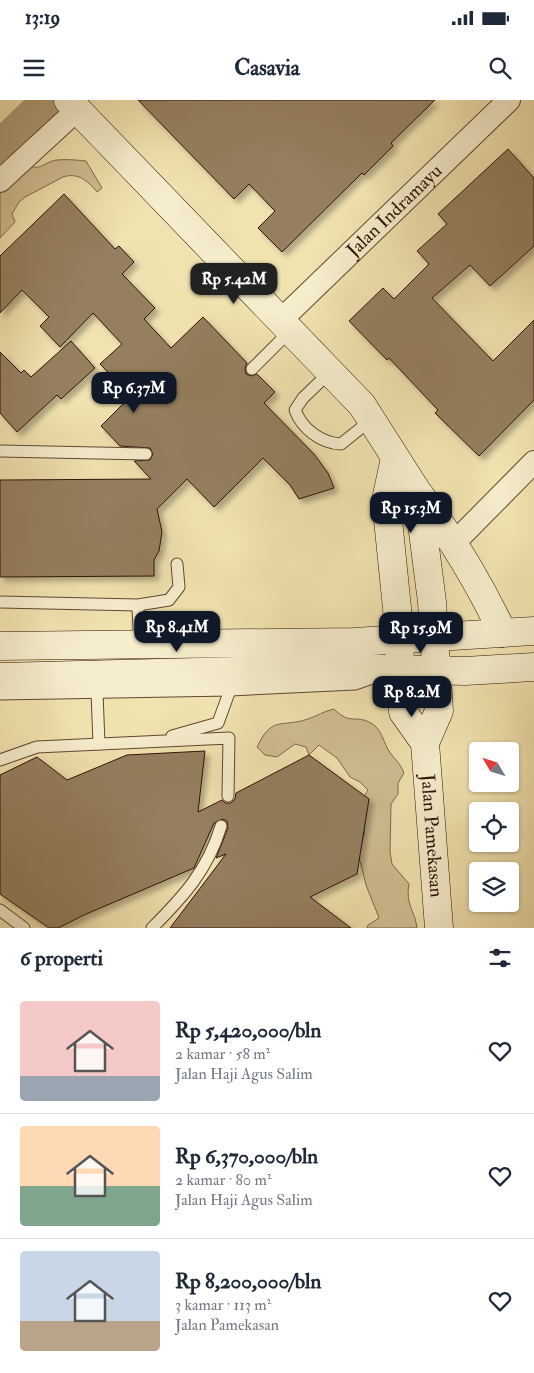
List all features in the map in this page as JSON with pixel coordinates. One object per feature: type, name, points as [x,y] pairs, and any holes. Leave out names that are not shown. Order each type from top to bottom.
[{"type":"street","name":"Jalan Indramayu","points":[[285,326],[509,100]]},
{"type":"street","points":[[0,180],[76,103],[285,326],[362,405],[418,493],[455,542],[483,590],[503,633]]},
{"type":"street","points":[[395,458],[386,500],[399,640],[403,712],[425,743]]},
{"type":"street","points":[[455,542],[534,462]]},
{"type":"street","name":"Jalan Pamekasan","points":[[418,493],[432,602],[439,712],[425,743],[439,928]]},
{"type":"street","points":[[0,646],[399,640],[534,631]]},
{"type":"street","points":[[0,678],[355,668],[436,670],[534,667]]},
{"type":"lane","points":[[252,369],[285,326]]},
{"type":"lane","points":[[330,373],[303,398],[295,410],[304,426],[326,442],[341,444],[371,420]]},
{"type":"lane","points":[[0,452],[146,454]]},
{"type":"lane","points":[[0,602],[138,608],[168,600],[179,587],[177,564]]},
{"type":"lane","points":[[138,608],[140,645]]},
{"type":"lane","points":[[0,694],[230,690],[355,684],[400,669]]},
{"type":"lane","points":[[161,740],[218,723],[230,690]]},
{"type":"lane","points":[[97,692],[99,744]]},
{"type":"lane","points":[[0,760],[37,747],[230,738],[228,796]]},
{"type":"lane","points":[[152,928],[184,896],[214,851],[221,826]]},
{"type":"lane","points":[[0,910],[24,928]]},
{"type":"shaded area","points":[[30,125],[40,128],[45,135],[24,162],[38,167],[57,160],[86,161],[102,188],[97,192],[82,178],[73,176],[63,177],[19,202],[12,214],[15,222],[0,238],[0,142],[14,136]]},
{"type":"shaded area","points":[[334,709],[344,717],[364,720],[374,725],[404,773],[398,783],[398,794],[391,804],[390,852],[392,864],[409,884],[408,897],[417,928],[367,928],[368,925],[379,918],[366,885],[357,849],[364,832],[359,815],[361,802],[368,790],[360,782],[350,777],[337,758],[319,745],[309,755],[306,747],[295,744],[277,757],[265,755],[257,747],[262,737],[273,726],[308,719]]},
{"type":"building","points":[[138,100],[435,100],[391,143],[393,146],[364,175],[362,173],[282,252],[258,228],[275,211],[249,184],[234,199]]},
{"type":"building","points":[[508,149],[534,178],[534,246],[490,286],[470,265],[432,298],[493,361],[534,320],[534,400],[479,456],[435,413],[438,410],[389,358],[387,360],[349,321],[383,288],[394,299],[429,264],[417,251],[447,224],[438,214]]},
{"type":"building","points":[[64,194],[115,249],[119,246],[134,262],[122,274],[155,308],[144,319],[171,348],[203,317],[247,363],[245,368],[246,374],[251,376],[257,374],[275,392],[264,403],[314,454],[328,473],[334,488],[299,499],[290,485],[263,458],[214,507],[187,479],[157,509],[162,532],[159,551],[154,560],[154,576],[0,577],[0,480],[151,479],[134,461],[150,460],[153,454],[150,448],[120,446],[101,426],[129,398],[122,390],[123,388],[100,364],[122,344],[93,313],[60,347],[40,326],[49,317],[22,290],[0,313],[0,256]]},
{"type":"building","points":[[71,341],[95,368],[61,399],[57,395],[17,432],[0,413],[0,352],[21,373],[24,370],[31,377]]},
{"type":"building","points":[[205,751],[198,812],[222,800],[225,803],[231,803],[235,799],[236,793],[309,755],[369,799],[357,874],[310,897],[351,928],[170,928],[226,854],[216,858],[228,828],[227,821],[223,819],[214,823],[194,868],[58,928],[49,928],[0,894],[0,775],[37,757],[67,780],[127,755]]},
{"type":"waterway","points":[[0,151],[53,100]]}]
